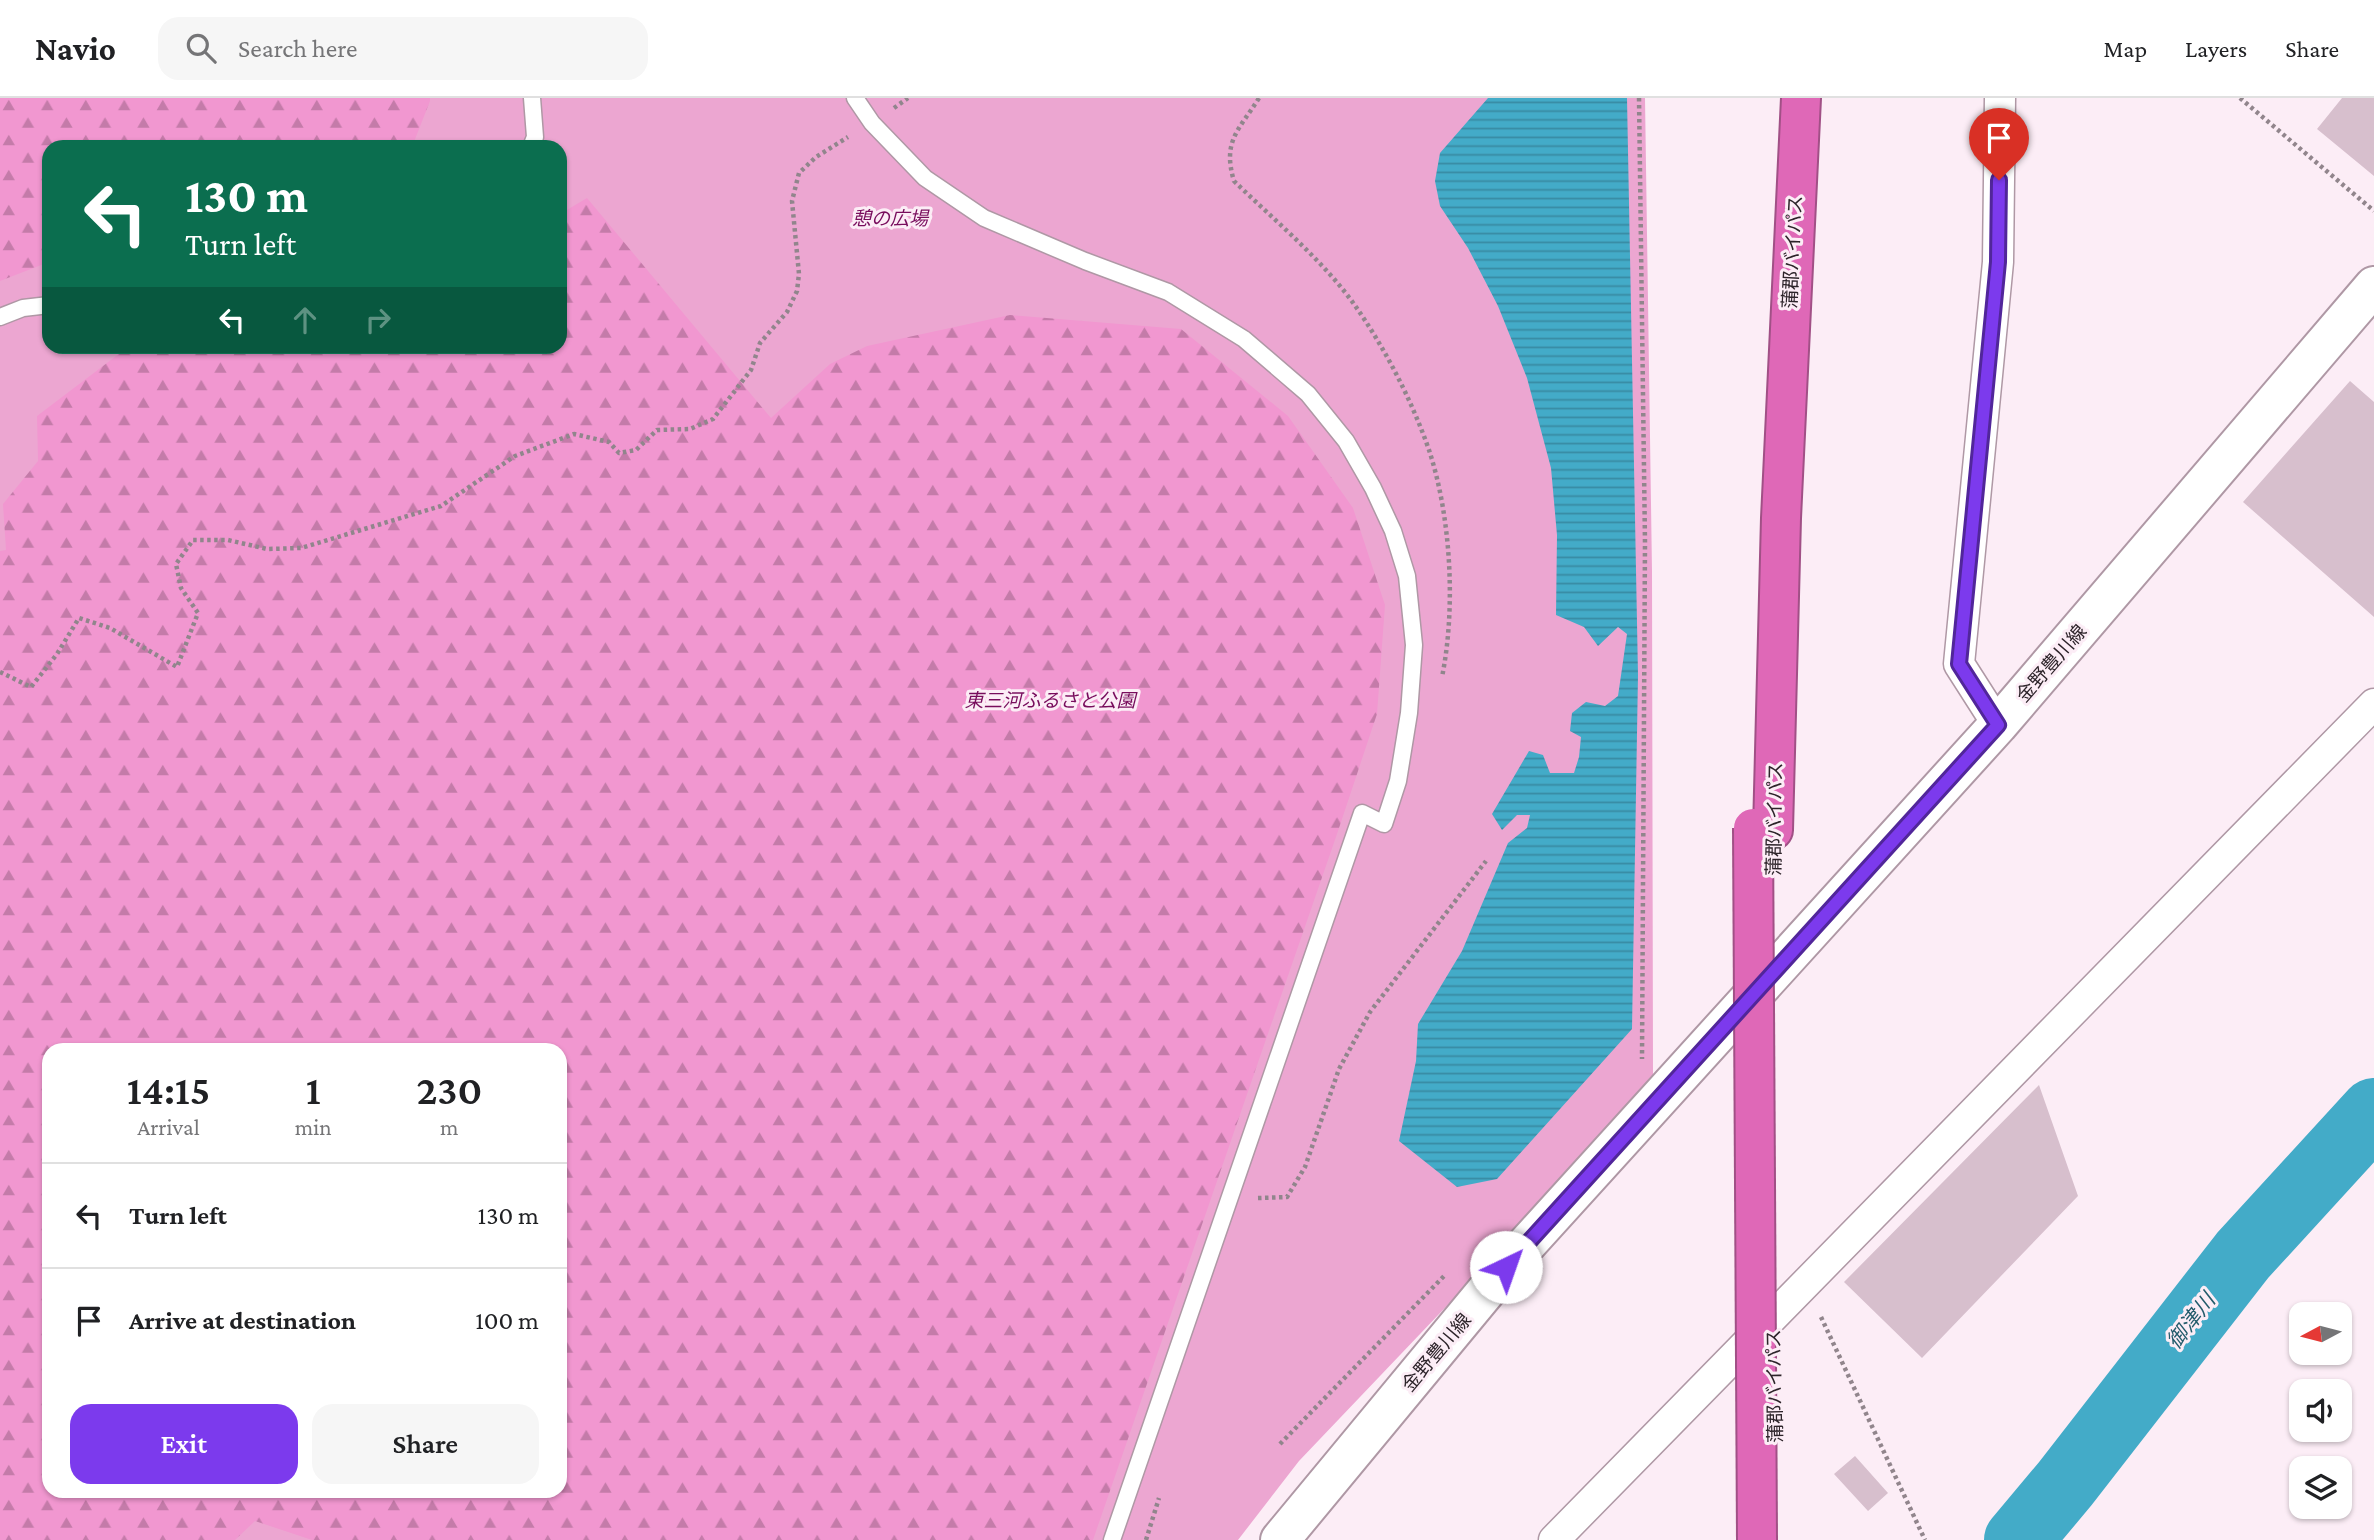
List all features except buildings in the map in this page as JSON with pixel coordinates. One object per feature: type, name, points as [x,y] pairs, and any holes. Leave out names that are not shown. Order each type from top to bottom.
[{"type":"highway","name":"蒲郡バイパス","points":[[1757,1540],[1766,240],[1776,98]]},
{"type":"highway","name":"蒲郡バイパス","points":[[1776,1540],[1763,829],[1801,98]]},
{"type":"main road","name":"金野豊川線","points":[[1280,1540],[1506,1267],[1998,725],[2374,286]]},
{"type":"street","points":[[1998,725],[1959,664],[1998,262],[2000,98]]},
{"type":"street","points":[[1554,1540],[2374,704]]},
{"type":"lane","points":[[532,98],[534,140]]},
{"type":"lane","points":[[855,98],[872,123],[925,178],[984,218],[1085,261],[1168,292],[1244,339],[1308,394],[1346,441],[1373,488],[1393,531],[1407,576],[1414,645],[1409,713],[1398,780],[1384,824],[1362,813],[1112,1540]]},
{"type":"lane","points":[[0,317],[23,308],[42,305]]},
{"type":"path","points":[[1259,98],[1231,141],[1228,163],[1234,181],[1329,274],[1356,307],[1407,396],[1429,451],[1444,516],[1450,588],[1448,646],[1441,683]]},
{"type":"path","points":[[1639,98],[1645,543],[1642,1064]]},
{"type":"path","points":[[2240,98],[2374,211]]},
{"type":"path","points":[[0,672],[31,687],[58,654],[79,618],[110,628],[177,667],[198,613],[181,588],[176,564],[193,540],[228,540],[267,550],[301,548],[441,506],[515,456],[574,434],[609,442],[619,453],[636,450],[657,430],[690,429],[713,419],[751,370],[760,343],[787,312],[797,291],[799,274],[792,201],[799,173],[816,157],[872,123]]},
{"type":"path","points":[[1257,1198],[1287,1197],[1305,1167],[1339,1069],[1370,1012],[1486,860]]},
{"type":"path","points":[[1280,1444],[1446,1274]]},
{"type":"path","points":[[1806,1284],[1925,1540]]},
{"type":"green space","name":"東三河ふるさと公園","points":[[0,98],[1645,98],[1652,571],[1653,1075],[1461,1291],[1299,1461],[1238,1540],[0,1540]]},
{"type":"green space","points":[[0,98],[430,98],[415,140],[42,140],[42,265],[0,281]]},
{"type":"green space","name":"東三河ふるさと公園","points":[[587,198],[771,418],[830,364],[867,346],[1010,315],[1181,329],[1288,416],[1353,508],[1385,605],[1377,714],[1093,1540],[312,1540],[255,1521],[235,1540],[0,1540],[0,551],[6,550],[3,504],[38,461],[37,416],[119,354],[567,354],[567,210]]},
{"type":"water","points":[[1488,98],[1627,98],[1638,675],[1632,1029],[1497,1179],[1457,1187],[1399,1141],[1416,1061],[1418,1024],[1462,951],[1508,843],[1527,828],[1530,815],[1517,815],[1502,830],[1492,814],[1529,751],[1543,755],[1550,773],[1574,773],[1581,737],[1570,731],[1572,713],[1586,702],[1605,706],[1618,696],[1627,634],[1618,627],[1598,646],[1584,627],[1556,615],[1557,535],[1551,468],[1527,378],[1498,306],[1468,248],[1440,206],[1435,181],[1440,153]]},
{"type":"waterway","name":"御津川","points":[[2018,1540],[2065,1484],[2243,1255],[2374,1112]]},
{"type":"route","points":[[1506,1267],[1998,725],[1959,664],[1998,262],[1999,180]]},
{"type":"park label","name":"憩の広場","points":[[890,218]]}]
